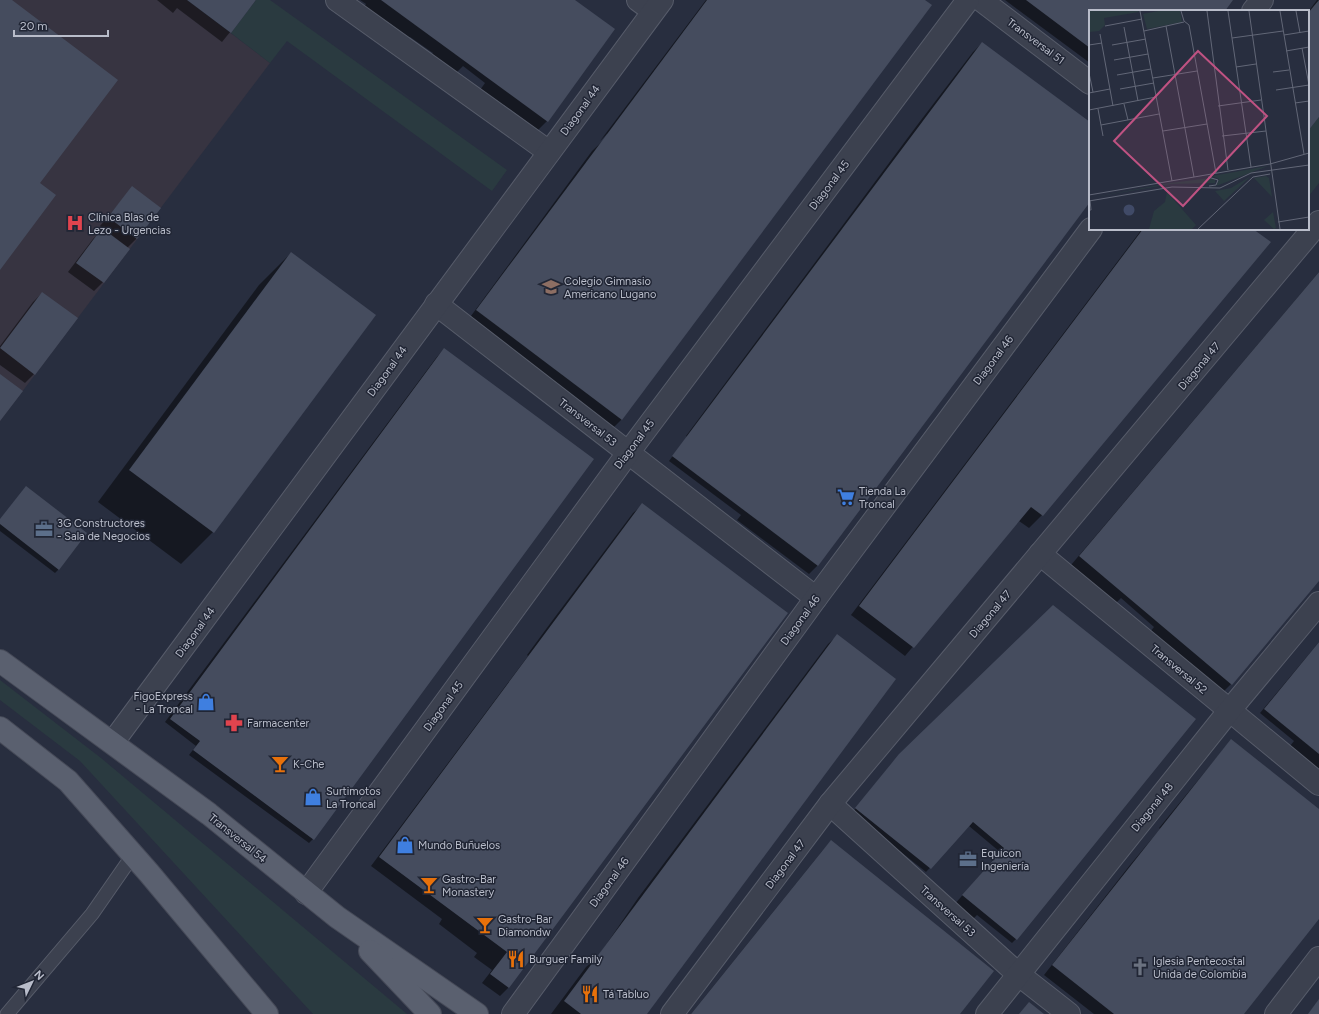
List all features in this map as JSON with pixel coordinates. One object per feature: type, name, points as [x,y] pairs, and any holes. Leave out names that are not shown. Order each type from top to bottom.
[{"type":"main road","name":"Transversal 54","points":[[0,661],[113,742],[209,814],[337,917],[477,1014]]},
{"type":"main road","points":[[0,728],[68,781],[266,1011]]},
{"type":"main road","points":[[337,917],[430,1014]]},
{"type":"street","points":[[337,0],[549,152]]},
{"type":"street","name":"Diagonal 45","points":[[306,892],[628,453],[968,0]]},
{"type":"street","name":"Transversal 51","points":[[981,0],[1089,82]]},
{"type":"street","points":[[1254,10],[1262,0]]},
{"type":"street","name":"Diagonal 44","points":[[113,742],[549,152],[651,4]]},
{"type":"street","name":"Diagonal 47","points":[[672,1014],[830,804],[1319,222]]},
{"type":"street","name":"Diagonal 46","points":[[513,1014],[816,598],[1090,230]]},
{"type":"street","name":"Transversal 53","points":[[436,304],[816,598]]},
{"type":"street","name":"Transversal 52","points":[[1040,554],[1319,784]]},
{"type":"street","name":"Diagonal 48","points":[[987,1014],[1229,711],[1319,603]]},
{"type":"street","name":"Transversal 53","points":[[830,804],[1018,974],[1069,1014]]},
{"type":"street","points":[[1276,1014],[1319,958]]},
{"type":"lane","points":[[7,1014],[92,914],[133,855]]},
{"type":"shaded area","name":"Clínica Blas de Lezo - Urgencias","points":[[0,0],[187,0],[270,63],[0,421]]},
{"type":"shaded area","points":[[256,0],[270,0],[507,170],[492,191],[287,41],[270,63],[231,33]]},
{"type":"shaded area","points":[[1319,117],[1319,183],[1309,196],[1309,130]]},
{"type":"shaded area","points":[[0,680],[101,758],[407,1014],[313,1014],[80,761],[0,700]]},
{"type":"building","points":[[0,0],[12,0],[118,80],[40,183],[56,195],[0,270]]},
{"type":"building","points":[[187,0],[256,0],[231,33]]},
{"type":"building","points":[[381,0],[575,0],[615,29],[548,122]]},
{"type":"building","points":[[707,0],[925,0],[932,5],[622,420],[476,310]]},
{"type":"building","points":[[1026,0],[1233,0],[1226,10],[1089,10],[1089,47]]},
{"type":"building","points":[[1319,0],[1319,117],[1309,130],[1309,12]]},
{"type":"building","points":[[982,42],[1089,121],[1089,203],[818,566],[672,456]]},
{"type":"building","points":[[132,186],[161,208],[137,239],[108,217]]},
{"type":"building","points":[[102,228],[130,249],[104,283],[76,263]]},
{"type":"building","points":[[1142,230],[1254,230],[1271,242],[1043,516],[1031,507],[914,648],[859,606]]},
{"type":"building","points":[[291,252],[376,315],[214,533],[129,470]]},
{"type":"building","points":[[1319,272],[1319,581],[1232,685],[1079,556]]},
{"type":"building","points":[[42,292],[78,318],[35,375],[0,348]]},
{"type":"building","points":[[444,348],[594,459],[314,840],[193,750],[200,741],[170,719]]},
{"type":"building","points":[[0,374],[23,391],[0,421]]},
{"type":"building","name":"3G Constructores - Sala de Negocios","points":[[26,486],[87,533],[59,570],[0,524],[0,519]]},
{"type":"building","points":[[642,503],[788,613],[509,988],[490,974],[507,952],[379,857]]},
{"type":"building","points":[[1053,605],[1196,719],[1017,940],[962,895],[1004,848],[973,822],[931,869],[855,808],[899,754]]},
{"type":"building","points":[[837,634],[896,679],[647,1014],[581,1014],[564,1001]]},
{"type":"building","points":[[1319,642],[1319,754],[1264,709]]},
{"type":"building","points":[[1231,739],[1319,809],[1319,919],[1244,1014],[1114,1014],[1052,965]]},
{"type":"building","points":[[831,840],[994,971],[960,1014],[691,1014]]},
{"type":"building","points":[[1319,999],[1319,1014],[1308,1014]]},
{"type":"building","points":[[1029,1002],[1044,1014],[1019,1014]]},
{"type":"place","name":"Clínica Blas de Lezo - Urgencias","points":[[75,223]]},
{"type":"place","name":"Colegio Gimnasio Americano Lugano","points":[[551,287]]},
{"type":"place","name":"Tienda La Troncal","points":[[846,497]]},
{"type":"place","name":"3G Constructores - Sala de Negocios","points":[[44,529]]},
{"type":"place","name":"FigoExpress - La Troncal","points":[[206,702]]},
{"type":"place","name":"Farmacenter","points":[[234,723]]},
{"type":"place","name":"K-Che","points":[[280,764]]},
{"type":"place","name":"Surtimotos La Troncal","points":[[313,797]]},
{"type":"place","name":"Mundo Buñuelos","points":[[405,845]]},
{"type":"place","name":"Equicon Ingeniería","points":[[968,859]]},
{"type":"place","name":"Gastro-Bar Monastery","points":[[429,885]]},
{"type":"place","name":"Gastro-Bar Diamondw","points":[[485,925]]},
{"type":"place","name":"Burguer Family","points":[[516,959]]},
{"type":"place","name":"Iglesia Pentecostal Unida de Colombia","points":[[1140,967]]},
{"type":"place","name":"Tá Tabluo","points":[[590,994]]}]
